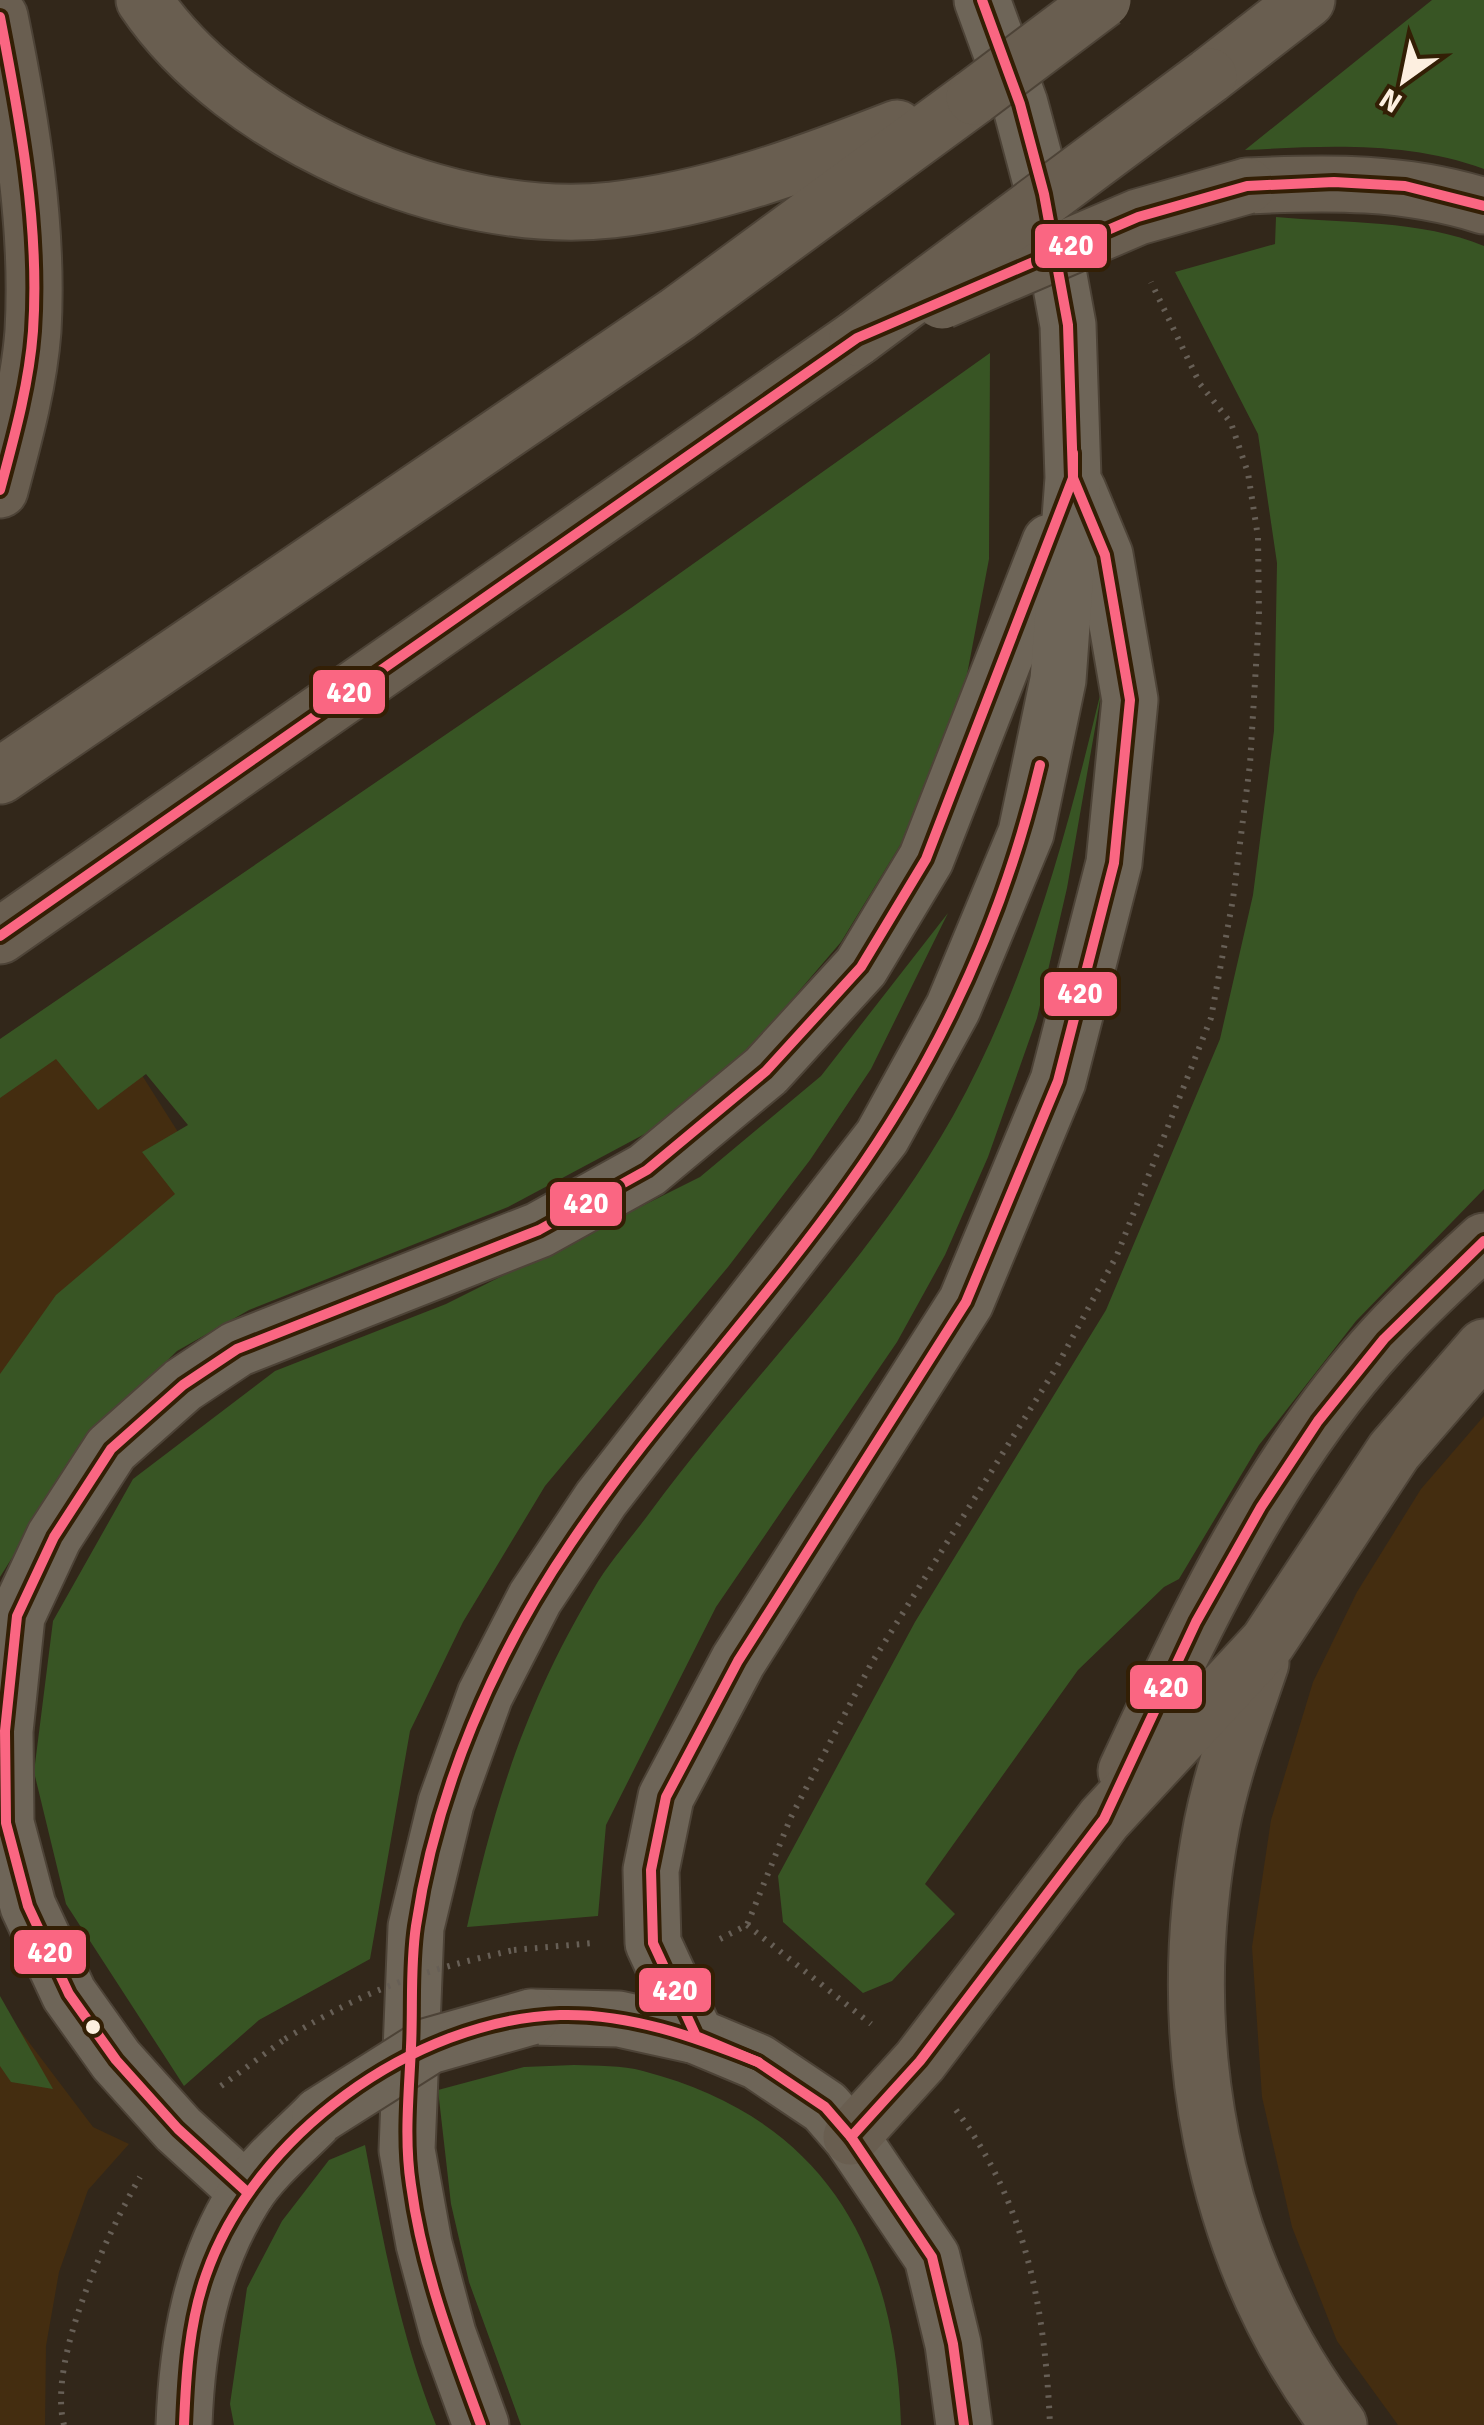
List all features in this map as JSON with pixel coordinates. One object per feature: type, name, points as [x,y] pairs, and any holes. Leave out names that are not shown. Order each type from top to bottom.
[{"type":"highway","points":[[144,0],[225,89],[264,115],[363,164],[480,202],[539,211],[608,211],[812,188]]},
{"type":"highway","points":[[0,776],[645,336],[812,188],[974,97],[1103,0]]},
{"type":"highway","points":[[0,936],[856,338],[1307,0]]},
{"type":"highway","points":[[0,17],[29,186],[32,332],[19,423],[0,490]]},
{"type":"highway","points":[[856,338],[1138,218],[1247,186],[1334,182],[1405,186],[1484,206]]},
{"type":"highway","points":[[1104,1819],[1196,1622],[1261,1507],[1318,1421],[1384,1339],[1484,1241]]},
{"type":"highway","points":[[851,2137],[920,2061],[1104,1819],[1268,1642],[1394,1451],[1484,1347]]},
{"type":"highway","points":[[1268,1642],[1231,1750],[1212,1824],[1194,1958],[1198,2068],[1220,2186],[1262,2300],[1339,2425]]},
{"type":"main road","points":[[481,2425],[448,2334],[424,2244],[407,2150],[416,1928],[446,1803],[485,1695],[534,1598],[602,1499],[882,1137],[954,1008],[1026,834],[1058,680],[1073,478],[1068,325],[1044,194],[1020,104],[982,0]]},
{"type":"main road","points":[[696,2036],[654,1943],[651,1870],[666,1797],[738,1660],[966,1302],[1058,1081],[1114,863],[1130,700],[1105,555],[1073,478]]},
{"type":"main road","points":[[247,2192],[178,2130],[116,2060],[69,1994],[28,1906],[6,1823],[5,1731],[17,1616],[54,1537],[110,1450],[183,1385],[224,1358],[540,1230],[647,1170],[766,1071],[860,967],[926,859],[1073,478]]},
{"type":"main road","points":[[184,2425],[187,2353],[212,2257],[247,2192],[320,2115],[430,2046],[531,2017],[618,2019],[696,2036],[758,2062],[825,2107],[851,2137],[932,2257],[954,2344],[964,2425]]},
{"type":"path","points":[[747,1926],[920,2061],[970,2128],[1005,2188],[1022,2228],[1042,2324],[1050,2425]]},
{"type":"path","points":[[64,2425],[58,2401],[78,2320],[105,2237],[152,2155],[231,2076],[352,1998],[427,1969],[514,1950]]},
{"type":"shaded area","points":[[86,987],[230,1214],[0,1393],[0,1048]]},
{"type":"shaded area","points":[[1484,1416],[1484,2425],[1398,2425],[1337,2341],[1292,2227],[1262,2097],[1252,1947],[1271,1820],[1313,1682],[1357,1592],[1421,1489]]},
{"type":"shaded area","points":[[0,2004],[93,2127],[129,2144],[88,2190],[59,2272],[46,2346],[45,2425],[0,2425]]},
{"type":"green space","points":[[1432,0],[1484,0],[1484,169],[1396,150],[1245,150]]},
{"type":"green space","points":[[1276,217],[1408,227],[1484,246],[1484,1189],[1356,1321],[1259,1445],[1179,1579],[1164,1587],[1078,1670],[925,1884],[955,1914],[892,1981],[863,1993],[783,1922],[778,1876],[915,1622],[1106,1310],[1220,1039],[1253,895],[1274,731],[1277,563],[1258,434],[1175,272],[1275,244]]},
{"type":"green space","points":[[990,353],[989,559],[965,685],[910,829],[841,942],[746,1053],[654,1129],[508,1207],[249,1310],[177,1351],[86,1440],[0,1577],[0,1374],[56,1295],[175,1194],[142,1152],[188,1125],[146,1074],[98,1110],[56,1059],[0,1098],[0,1039],[631,608]]},
{"type":"green space","points":[[1103,683],[1067,888],[1037,1018],[988,1157],[945,1255],[897,1342],[716,1607],[606,1825],[598,1916],[467,1927],[515,1753],[549,1672],[593,1590],[689,1462],[885,1221],[953,1116],[980,1065],[1043,905]]},
{"type":"green space","points":[[948,913],[871,1069],[810,1160],[728,1267],[545,1486],[463,1622],[410,1731],[370,1959],[259,2020],[184,2086],[66,1904],[34,1772],[53,1621],[133,1479],[275,1371],[446,1304],[700,1177],[821,1076]]},
{"type":"green space","points":[[0,1996],[53,2089],[11,2082],[0,2066]]},
{"type":"green space","points":[[524,2067],[635,2069],[706,2092],[759,2121],[803,2157],[838,2199],[865,2247],[884,2301],[896,2361],[901,2425],[521,2425],[469,2282],[451,2204],[438,2090]]},
{"type":"green space","points":[[365,2145],[402,2322],[436,2425],[234,2425],[230,2404],[247,2288],[282,2221],[329,2160]]},
{"type":"transit line","name":"420","points":[[247,2192],[178,2129],[116,2060],[69,1994],[28,1906],[6,1823],[5,1731],[17,1616],[54,1537],[111,1449],[183,1385],[237,1349],[539,1230],[647,1170],[766,1071],[861,967],[926,859],[1073,478],[1068,325],[1044,194],[1020,104],[982,0]]},
{"type":"transit line","name":"420","points":[[0,17],[27,173],[34,252],[28,371],[0,490]]},
{"type":"transit line","name":"420","points":[[0,936],[857,338],[1138,217],[1247,186],[1334,182],[1405,186],[1484,206]]},
{"type":"transit line","name":"420","points":[[964,2425],[953,2344],[932,2257],[851,2137],[825,2107],[758,2062],[696,2036],[653,1943],[651,1870],[666,1797],[738,1661],[966,1302],[1058,1081],[1114,863],[1130,700],[1105,555],[1073,478],[1073,453]]},
{"type":"transit line","name":"420","points":[[481,2425],[430,2277],[416,2216],[408,2150],[414,1941],[425,1875],[454,1775],[493,1678],[571,1543],[638,1451],[816,1230],[912,1086],[940,1036],[988,931],[1040,765]]},
{"type":"transit line","name":"420","points":[[851,2137],[920,2061],[1104,1819],[1196,1622],[1261,1507],[1318,1421],[1384,1339],[1484,1241]]},
{"type":"transit line","name":"420","points":[[184,2425],[187,2368],[196,2312],[206,2275],[229,2224],[261,2176],[300,2133],[346,2095],[396,2063],[449,2038],[505,2022],[560,2015],[636,2022],[758,2062]]}]
